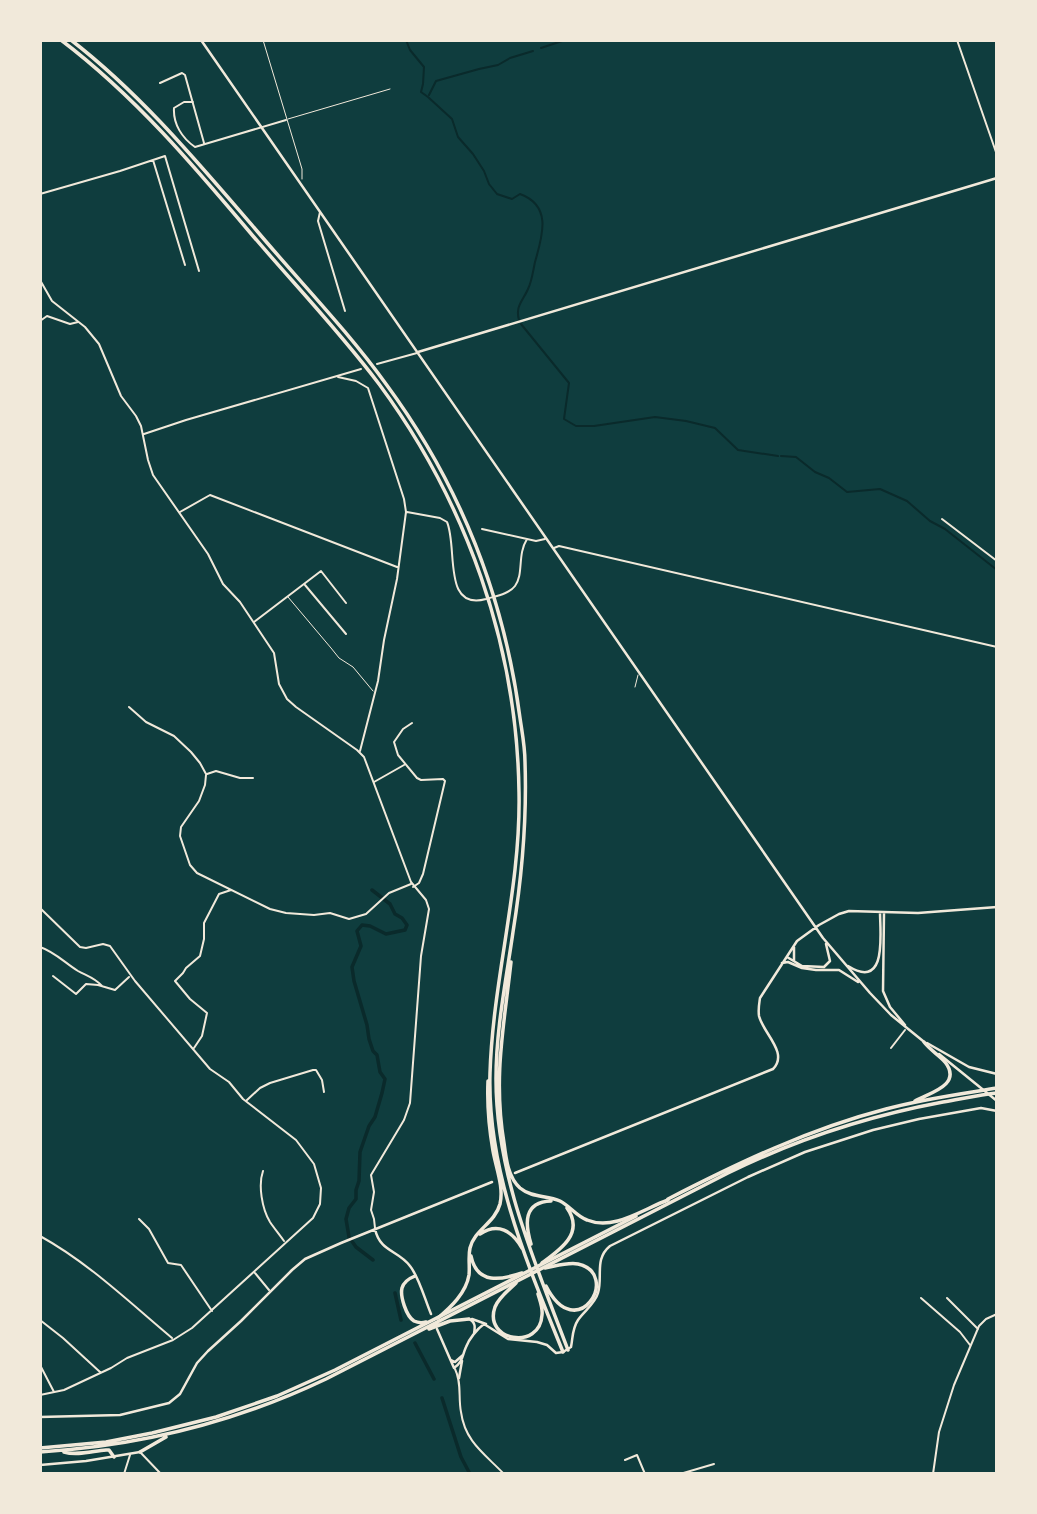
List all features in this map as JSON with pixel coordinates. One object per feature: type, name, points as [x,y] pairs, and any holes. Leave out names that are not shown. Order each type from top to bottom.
[{"type":"highway","points":[[61,40],[103,74],[150,118],[359,359],[417,439],[441,482],[462,526],[488,596],[512,703],[520,788],[513,897],[491,1050],[489,1106],[500,1186],[499,1206],[493,1218],[472,1241],[468,1277],[463,1292],[438,1318]]},
{"type":"highway","points":[[71,40],[145,106],[216,184],[384,380],[414,424],[449,484],[474,539],[504,630],[518,699],[525,757],[523,855],[496,1060],[498,1113],[506,1172],[531,1247]]},
{"type":"highway","points":[[912,1103],[941,1089],[949,1079],[946,1064],[924,1042]]},
{"type":"highway","points":[[40,1450],[62,1451],[119,1444],[173,1434],[238,1416],[337,1374],[516,1283],[749,1158],[853,1118],[912,1103],[997,1090]]},
{"type":"highway","points":[[524,1250],[509,1232],[494,1228],[485,1230],[478,1236],[472,1245],[471,1253],[474,1267],[487,1277],[504,1278],[522,1273],[544,1266],[751,1161],[809,1138],[883,1114],[997,1090]]},
{"type":"highway","points":[[498,1113],[509,1170],[516,1183],[526,1192],[561,1202],[584,1219],[597,1223],[620,1220],[668,1200]]},
{"type":"highway","points":[[490,1117],[501,1174],[524,1250],[565,1351]]},
{"type":"highway","points":[[544,1266],[572,1233],[572,1217],[564,1206],[557,1202],[538,1203],[527,1217],[526,1225],[536,1266],[565,1351]]},
{"type":"highway","points":[[544,1266],[583,1266],[593,1274],[596,1290],[588,1305],[571,1310],[557,1303],[545,1286]]},
{"type":"highway","points":[[40,1450],[143,1435],[196,1423],[243,1408],[302,1385],[522,1273]]},
{"type":"highway","points":[[415,1276],[406,1281],[402,1288],[407,1311],[416,1322],[432,1321]]},
{"type":"highway","points":[[516,1283],[500,1298],[494,1310],[497,1328],[508,1336],[526,1337],[539,1327],[542,1313],[538,1289]]},
{"type":"highway","points":[[414,1334],[450,1321],[469,1319]]},
{"type":"highway","points":[[140,1452],[173,1434]]},
{"type":"highway","points":[[62,1451],[68,1454],[109,1450],[114,1457]]},
{"type":"main road","points":[[201,40],[825,939],[861,984]]},
{"type":"main road","points":[[418,352],[997,178]]},
{"type":"main road","points":[[515,1173],[773,1069],[778,1055],[760,1021],[758,1007],[763,992],[803,936],[834,915],[849,911],[929,912],[997,907]]},
{"type":"main road","points":[[868,912],[882,924]]},
{"type":"main road","points":[[882,912],[883,990],[890,1007],[907,1028]]},
{"type":"main road","points":[[843,962],[861,972],[867,972],[876,966],[880,958],[882,924],[895,912]]},
{"type":"main road","points":[[782,963],[826,967],[830,958],[825,939]]},
{"type":"main road","points":[[794,946],[794,963]]},
{"type":"main road","points":[[786,957],[794,963],[816,970],[848,974],[907,1028],[997,1101]]},
{"type":"main road","points":[[924,1042],[969,1067],[997,1074]]},
{"type":"main road","points":[[469,1319],[488,1325],[508,1339],[537,1342],[547,1345],[556,1353],[565,1351],[571,1347],[577,1322],[596,1298],[599,1290],[599,1264],[607,1248],[748,1177],[815,1149],[873,1130],[919,1119],[981,1108],[997,1111]]},
{"type":"main road","points":[[40,1417],[120,1415],[171,1402],[180,1394],[202,1358],[305,1259],[492,1182]]},
{"type":"main road","points":[[375,1229],[377,1238],[383,1245],[408,1263],[430,1314]]},
{"type":"main road","points":[[450,1359],[458,1361],[474,1334],[475,1325],[469,1319]]},
{"type":"main road","points":[[471,1338],[482,1325],[488,1325]]},
{"type":"main road","points":[[438,1329],[454,1367],[462,1359]]},
{"type":"main road","points":[[459,1378],[464,1352]]},
{"type":"main road","points":[[40,1465],[140,1452]]},
{"type":"street","points":[[957,40],[997,155]]},
{"type":"street","points":[[160,83],[183,73],[205,144]]},
{"type":"street","points":[[193,102],[184,102],[174,108],[173,112],[176,125],[192,146],[286,120]]},
{"type":"street","points":[[40,194],[164,156],[199,271]]},
{"type":"street","points":[[153,160],[185,265]]},
{"type":"street","points":[[320,212],[318,222],[345,311]]},
{"type":"street","points":[[40,280],[52,301],[79,322],[99,344],[117,389],[136,416],[153,475],[208,554],[223,584],[240,603],[274,653],[277,678],[287,699],[360,752],[374,782],[412,885],[426,900],[429,909],[421,956],[410,1103],[404,1119],[371,1175],[371,1210],[375,1229]]},
{"type":"street","points":[[40,321],[47,316],[69,324],[79,322]]},
{"type":"street","points":[[377,364],[418,352]]},
{"type":"street","points":[[143,435],[361,369]]},
{"type":"street","points":[[337,376],[359,382],[368,388],[406,512],[375,693],[360,752]]},
{"type":"street","points":[[179,512],[210,495],[398,567]]},
{"type":"street","points":[[406,512],[440,518],[447,522],[453,543],[457,588],[463,597],[469,600],[477,601],[512,589],[518,582],[521,550],[527,539]]},
{"type":"street","points":[[942,520],[997,561]]},
{"type":"street","points":[[482,529],[541,541],[546,538]]},
{"type":"street","points":[[553,548],[559,545],[997,647]]},
{"type":"street","points":[[253,623],[321,571],[346,603]]},
{"type":"street","points":[[304,584],[346,634]]},
{"type":"street","points":[[129,707],[146,722],[174,736],[191,751],[206,775],[199,801],[180,827],[180,836],[193,869],[270,909],[314,915],[330,913],[349,919],[366,914],[389,893],[419,883],[423,874],[445,781],[417,778],[398,755],[394,742],[403,729],[412,723]]},
{"type":"street","points":[[374,782],[405,764]]},
{"type":"street","points":[[206,775],[216,771],[240,778],[253,778]]},
{"type":"street","points":[[193,1049],[202,1036],[207,1013],[190,999],[175,981],[200,956],[205,920],[219,894],[231,889]]},
{"type":"street","points":[[40,908],[80,947],[103,944],[110,946],[131,976],[210,1069],[292,1136],[311,1159],[321,1194],[318,1210],[313,1218],[192,1328],[173,1340],[127,1357],[101,1373],[55,1392],[40,1395]]},
{"type":"street","points":[[40,947],[52,951],[80,972],[95,979],[102,987]]},
{"type":"street","points":[[52,976],[76,994],[86,984],[115,990],[131,976]]},
{"type":"street","points":[[891,1048],[907,1028]]},
{"type":"street","points":[[246,1101],[270,1083],[313,1070],[320,1075],[324,1092]]},
{"type":"street","points":[[263,1171],[260,1181],[266,1212],[285,1242]]},
{"type":"street","points":[[139,1219],[149,1229],[166,1260],[171,1264],[181,1265],[212,1311]]},
{"type":"street","points":[[40,1236],[81,1263],[173,1340]]},
{"type":"street","points":[[254,1272],[270,1291]]},
{"type":"street","points":[[921,1298],[960,1332],[971,1346]]},
{"type":"street","points":[[947,1298],[978,1328]]},
{"type":"street","points":[[933,1474],[939,1432],[954,1385],[978,1328],[983,1321],[997,1314]]},
{"type":"street","points":[[40,1320],[101,1373]]},
{"type":"street","points":[[40,1365],[55,1392]]},
{"type":"street","points":[[454,1367],[459,1378],[460,1412],[466,1429],[481,1452],[504,1474]]},
{"type":"street","points":[[140,1452],[161,1474]]},
{"type":"street","points":[[124,1474],[131,1454]]},
{"type":"street","points":[[625,1460],[637,1455],[645,1474]]},
{"type":"street","points":[[680,1474],[714,1464]]},
{"type":"lane","points":[[263,40],[302,169],[302,179]]},
{"type":"lane","points":[[286,120],[390,89]]},
{"type":"lane","points":[[288,597],[339,657],[353,667],[375,693]]},
{"type":"lane","points":[[635,687],[639,672]]},
{"type":"waterway","points":[[406,40],[410,50],[424,67],[421,92],[452,119],[458,137],[473,154],[489,184],[497,194],[512,199],[520,194],[530,199],[541,214],[540,243],[530,283],[519,307],[519,320]]},
{"type":"waterway","points":[[541,48],[565,40]]},
{"type":"waterway","points":[[429,95],[436,81],[498,65],[533,51]]},
{"type":"waterway","points":[[521,324],[569,383],[564,419],[576,426],[655,417],[686,421],[715,428],[738,450],[778,456]]},
{"type":"waterway","points":[[781,456],[796,457],[847,492],[880,489],[907,501],[997,570]]},
{"type":"waterway","points":[[372,890],[390,904],[395,914],[407,925],[405,930],[386,934],[362,925],[357,931],[361,946],[352,967],[369,1039],[385,1079],[375,1117],[360,1152],[356,1199],[349,1208],[346,1219],[349,1237],[356,1247],[373,1260]]},
{"type":"waterway","points":[[395,1293],[401,1320]]},
{"type":"waterway","points":[[415,1343],[434,1379]]},
{"type":"waterway","points":[[442,1398],[461,1457],[470,1474]]}]
